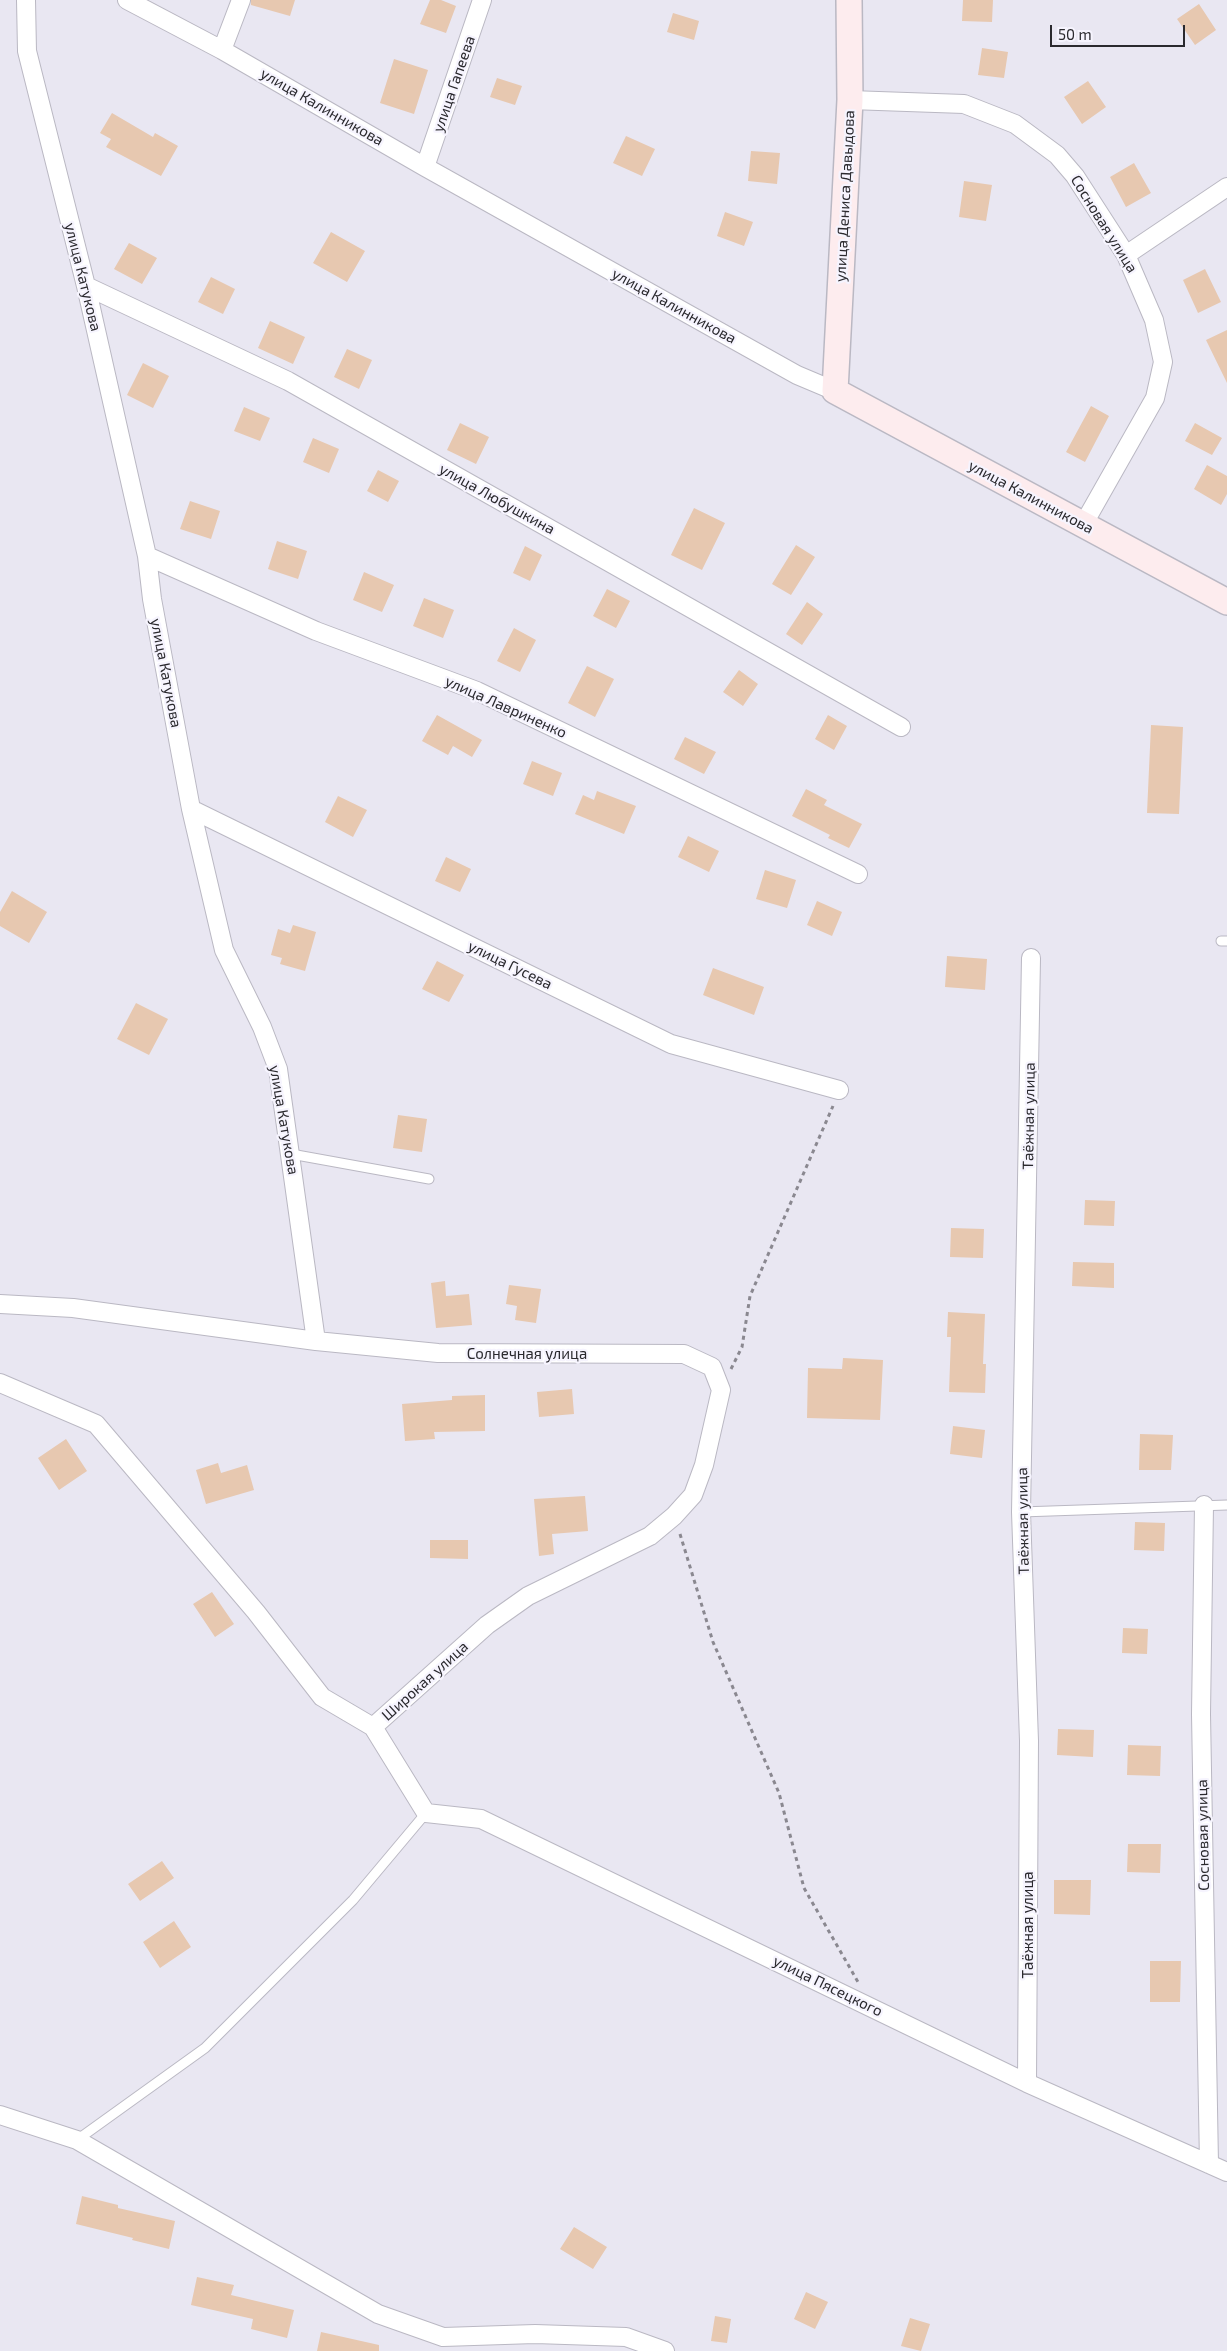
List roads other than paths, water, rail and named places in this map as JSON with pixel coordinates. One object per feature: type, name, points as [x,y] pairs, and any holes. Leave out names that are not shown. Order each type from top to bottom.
[{"type":"main road","name":"улица Дениса Давыдова","points":[[836,391],[850,100],[849,0]]},
{"type":"main road","name":"улица Калинникова","points":[[836,391],[1227,602]]},
{"type":"street","name":"улица Катукова","points":[[26,0],[27,51],[86,286],[147,556],[152,600],[192,809],[224,950],[262,1027],[278,1069],[316,1341]]},
{"type":"street","name":"улица Калинникова","points":[[127,0],[222,50],[797,375],[836,391]]},
{"type":"street","points":[[222,50],[241,0]]},
{"type":"street","name":"улица Гапеева","points":[[426,167],[482,0]]},
{"type":"street","name":"Сосновая улица","points":[[850,100],[964,104],[1015,124],[1057,155],[1075,176],[1126,255],[1154,320],[1163,362],[1155,398],[1083,525]]},
{"type":"street","points":[[1126,255],[1227,186]]},
{"type":"street","name":"улица Любушкина","points":[[86,286],[288,381],[901,727]]},
{"type":"street","name":"улица Лавриненко","points":[[147,556],[316,631],[477,691],[858,874]]},
{"type":"street","name":"улица Гусева","points":[[192,809],[671,1044],[840,1090]]},
{"type":"street","name":"Таёжная улица","points":[[1027,2083],[1029,1741],[1021,1512],[1032,958]]},
{"type":"street","name":"Солнечная улица","points":[[0,1304],[73,1308],[316,1341],[438,1353],[684,1354],[712,1367],[721,1390]]},
{"type":"street","name":"Широкая улица","points":[[0,1383],[96,1424],[256,1612],[322,1698],[373,1727],[487,1625],[528,1596],[650,1536],[674,1516],[693,1495],[704,1465],[721,1390]]},
{"type":"street","name":"Сосновая улица","points":[[1204,1505],[1201,1714],[1209,2164]]},
{"type":"street","points":[[373,1727],[426,1813]]},
{"type":"street","name":"улица Пясецкого","points":[[426,1813],[481,1818],[1027,2083],[1227,2172]]},
{"type":"street","points":[[0,2115],[77,2140],[378,2314],[443,2337],[535,2334],[626,2337],[665,2351]]},
{"type":"lane","points":[[291,1154],[429,1179]]},
{"type":"lane","points":[[1021,1512],[1227,1505]]},
{"type":"lane","points":[[77,2140],[205,2048],[353,1900],[426,1813]]}]
